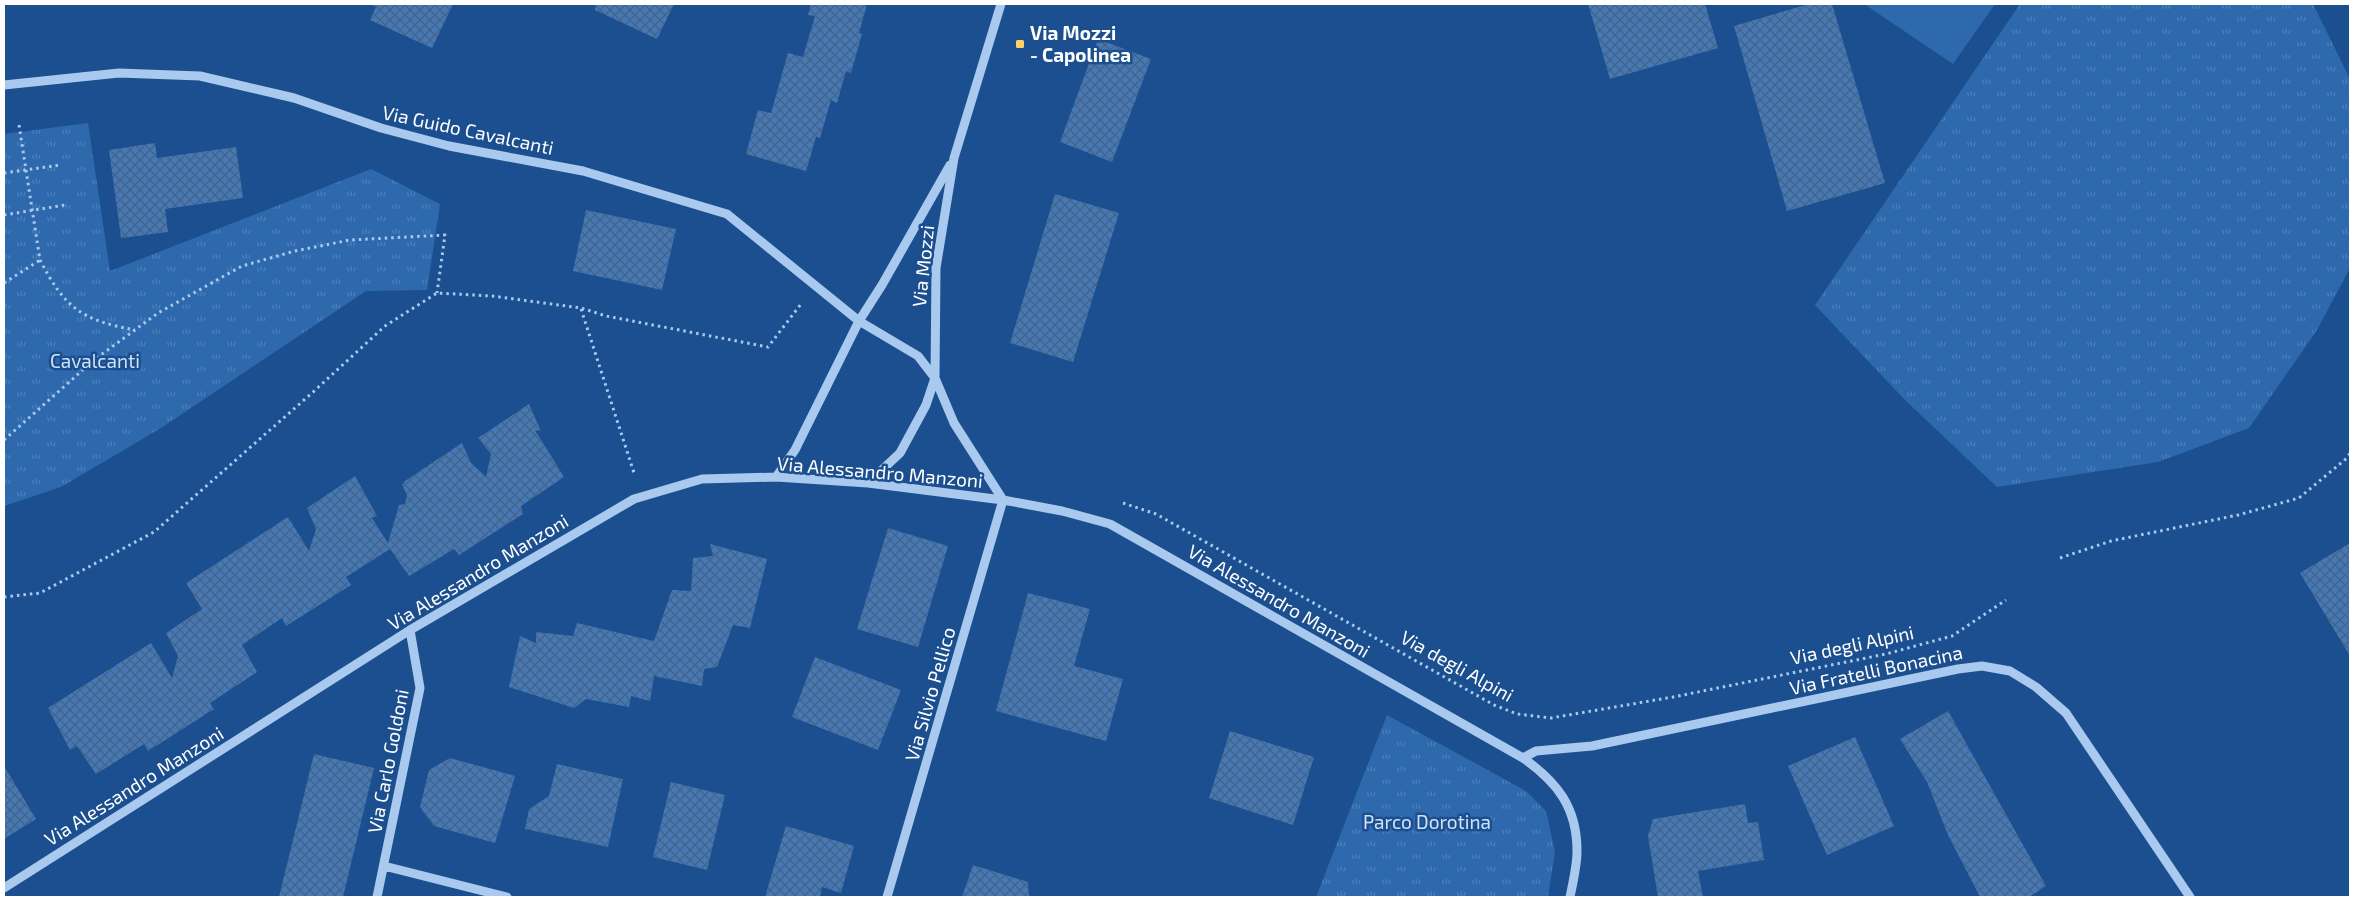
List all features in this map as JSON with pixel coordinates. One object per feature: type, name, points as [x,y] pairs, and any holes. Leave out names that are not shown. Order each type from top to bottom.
[{"type":"street","name":"Via Mozzi","points":[[868,483],[900,453],[926,405],[935,378],[936,268],[954,158],[1001,4]]},
{"type":"street","name":"Via Guido Cavalcanti","points":[[4,85],[118,73],[191,75],[285,96],[381,128],[449,146],[583,171],[726,214],[859,321]]},
{"type":"street","name":"Via Mozzi","points":[[776,477],[795,450],[859,321],[882,285],[954,158]]},
{"type":"street","name":"Via Mozzi","points":[[859,321],[918,356],[935,378],[954,423],[1003,500]]},
{"type":"street","name":"Via Alessandro Manzoni","points":[[4,888],[410,630],[634,499],[702,480],[776,477],[868,483],[1003,500],[1062,511],[1110,524],[1522,758],[1545,774],[1559,791],[1574,819],[1577,852],[1570,897]]},
{"type":"street","name":"Via Silvio Pellico","points":[[887,897],[1003,500]]},
{"type":"street","name":"Via Carlo Goldoni","points":[[377,897],[420,688],[410,630]]},
{"type":"street","name":"Via Fratelli Bonacina","points":[[1522,758],[1536,751],[1592,746],[1958,668],[1982,666],[2010,672],[2036,687],[2066,713],[2190,897]]},
{"type":"street","points":[[384,866],[507,897]]},
{"type":"path","points":[[19,125],[40,260],[50,280],[70,306],[91,319],[135,330]]},
{"type":"path","points":[[4,173],[60,165]]},
{"type":"path","points":[[4,215],[66,205]]},
{"type":"path","points":[[4,440],[94,360],[158,313],[242,266],[295,251],[350,240],[445,235],[436,293]]},
{"type":"path","points":[[4,283],[40,260]]},
{"type":"path","points":[[4,597],[40,593],[154,532],[305,400],[385,326],[436,293],[492,296],[580,308],[606,316],[768,347],[815,285]]},
{"type":"path","points":[[580,308],[636,477],[644,474]]},
{"type":"path","points":[[2060,558],[2111,541],[2238,515],[2299,498],[2350,453]]},
{"type":"path","name":"Via degli Alpini","points":[[1114,500],[1156,514],[1494,705],[1517,714],[1551,718],[1673,697],[1886,654],[1952,636],[2006,600]]},
{"type":"green space","points":[[1864,4],[1995,4],[1953,64]]},
{"type":"green space","points":[[2020,4],[2313,4],[2350,79],[2350,268],[2317,330],[2249,428],[2158,462],[1997,487],[1905,400],[1815,305]]},
{"type":"green space","name":"Cavalcanti","points":[[88,123],[110,271],[371,169],[440,204],[427,290],[366,291],[161,428],[61,487],[4,506],[4,134]]},
{"type":"green space","name":"Parco Dorotina","points":[[1387,715],[1526,791],[1546,811],[1555,852],[1548,897],[1316,897]]},
{"type":"building","points":[[369,4],[453,4],[432,48],[370,20],[376,7]]},
{"type":"building","points":[[596,4],[674,4],[657,39],[595,10]]},
{"type":"building","points":[[811,4],[867,4],[859,33],[862,34],[851,73],[846,71],[837,103],[831,100],[820,138],[816,137],[806,171],[746,154],[758,110],[771,113],[788,53],[803,57],[815,16],[808,15]]},
{"type":"building","points":[[1588,4],[1705,4],[1718,48],[1610,79]]},
{"type":"building","points":[[1809,4],[1832,4],[1885,183],[1787,211],[1734,26]]},
{"type":"building","points":[[1098,39],[1151,59],[1112,162],[1060,142]]},
{"type":"building","points":[[155,143],[157,158],[236,147],[243,198],[165,209],[168,232],[121,238],[109,150]]},
{"type":"building","points":[[1055,194],[1119,213],[1073,362],[1010,343]]},
{"type":"building","points":[[586,210],[676,229],[662,290],[573,271]]},
{"type":"building","points":[[529,404],[541,431],[535,430],[564,477],[521,506],[523,514],[459,555],[454,549],[409,576],[390,549],[346,577],[351,585],[286,626],[282,618],[242,645],[257,672],[210,703],[214,709],[148,751],[144,744],[96,774],[77,746],[70,750],[48,708],[151,643],[172,678],[178,656],[166,633],[202,609],[186,583],[288,517],[309,551],[316,529],[307,508],[355,476],[377,516],[372,518],[388,543],[399,505],[405,504],[407,495],[402,485],[405,481],[462,443],[471,463],[486,477],[491,454],[478,438]]},
{"type":"building","points":[[888,528],[948,546],[918,647],[857,629]]},
{"type":"building","points":[[2350,543],[2350,656],[2300,573]]},
{"type":"building","points":[[710,544],[767,559],[750,628],[733,625],[717,667],[704,669],[702,686],[654,676],[650,701],[631,696],[629,707],[586,699],[574,708],[509,687],[520,636],[536,643],[536,632],[573,636],[577,623],[654,641],[672,590],[691,591],[693,558],[713,556]]},
{"type":"building","points":[[1028,593],[1090,609],[1074,666],[1123,679],[1106,741],[996,711]]},
{"type":"building","points":[[815,657],[901,690],[878,750],[792,717]]},
{"type":"building","points":[[1948,711],[2046,886],[2029,897],[1980,897],[1948,835],[1927,782],[1900,739]]},
{"type":"building","points":[[1230,731],[1314,757],[1293,825],[1209,798]]},
{"type":"building","points":[[1855,737],[1894,826],[1827,855],[1788,766]]},
{"type":"building","points":[[314,754],[374,768],[343,897],[279,897]]},
{"type":"building","points":[[450,758],[515,776],[495,843],[434,826],[420,807],[429,770]]},
{"type":"building","points":[[557,764],[623,779],[608,847],[525,829],[529,809],[549,796]]},
{"type":"building","points":[[4,766],[36,819],[4,839]]},
{"type":"building","points":[[671,782],[725,795],[707,870],[653,857]]},
{"type":"building","points":[[1745,804],[1748,823],[1758,822],[1764,860],[1698,871],[1703,897],[1658,897],[1648,836],[1653,819]]},
{"type":"building","points":[[786,826],[854,846],[841,893],[822,887],[820,897],[765,897]]},
{"type":"building","points":[[973,865],[1028,882],[1029,897],[962,897]]},
{"type":"place","name":"Via Mozzi - Capolinea","points":[[1020,44]]}]
